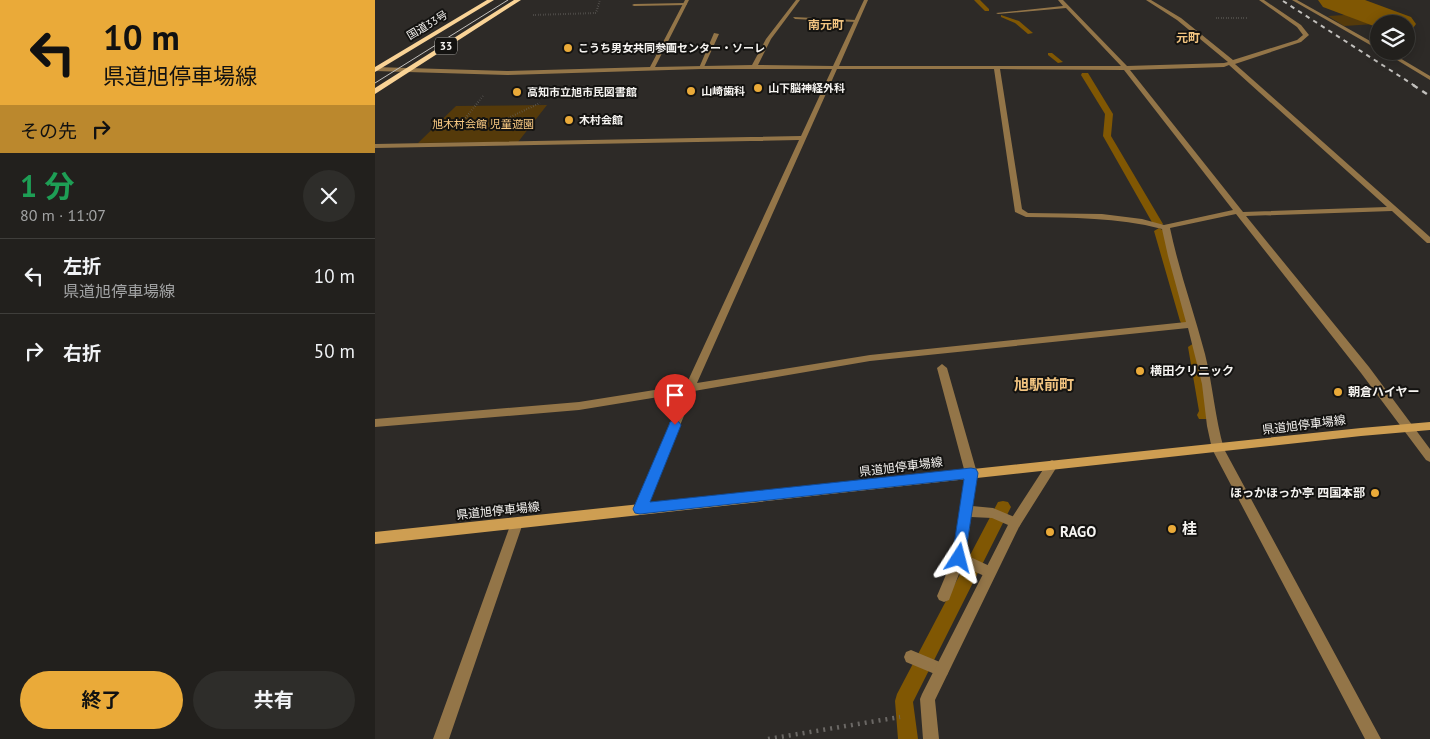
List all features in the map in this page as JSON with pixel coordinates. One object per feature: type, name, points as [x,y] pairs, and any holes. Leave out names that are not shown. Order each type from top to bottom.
[{"type":"highway","name":"国道33号","points":[[375,70],[491,0]]},
{"type":"highway","name":"33","points":[[375,92],[518,0]]},
{"type":"main road","name":"県道旭停車場線","points":[[375,538],[971,473],[1430,426]]},
{"type":"street","points":[[754,67],[769,39],[798,0]]},
{"type":"street","points":[[640,509],[690,388],[867,0]]},
{"type":"street","points":[[1060,0],[1126,68],[1365,370],[1430,457]]},
{"type":"street","points":[[1148,0],[1179,20],[1231,63],[1391,209],[1430,241]]},
{"type":"street","points":[[375,70],[507,73],[701,67],[1126,68],[1231,63],[1299,40],[1306,35],[1299,26],[1261,0]]},
{"type":"street","points":[[1294,0],[1370,43]]},
{"type":"street","points":[[634,4],[686,2],[652,68]]},
{"type":"street","points":[[998,13],[1066,7]]},
{"type":"street","points":[[795,18],[857,21]]},
{"type":"street","points":[[701,67],[716,34]]},
{"type":"street","points":[[1399,60],[1430,78]]},
{"type":"street","points":[[997,68],[1018,210],[1026,214],[1102,216],[1166,226],[1239,213],[1391,209]]},
{"type":"street","points":[[375,146],[803,138]]},
{"type":"street","points":[[1166,226],[1181,290],[1193,326],[1207,384],[1212,426],[1218,448],[1373,739]]},
{"type":"street","points":[[375,423],[579,406],[870,358],[1193,326]]},
{"type":"street","points":[[942,368],[971,473],[963,560],[944,596]]},
{"type":"street","points":[[931,739],[927,699],[989,572],[1015,524],[1052,466]]},
{"type":"street","points":[[966,511],[993,512],[1015,524]]},
{"type":"street","points":[[441,739],[517,523]]},
{"type":"street","points":[[963,560],[989,572]]},
{"type":"street","points":[[911,657],[942,670]]},
{"type":"path","points":[[497,13],[555,16],[597,13],[600,0]]},
{"type":"path","points":[[1179,20],[1211,18],[1288,19]]},
{"type":"path","points":[[442,145],[461,125],[476,104],[507,73]]},
{"type":"path","points":[[768,739],[895,718]]},
{"type":"green space","points":[[1362,14],[1370,17],[1370,24],[1344,26],[1328,16]]},
{"type":"green space","name":"旭木村会館 児童遊園","points":[[547,105],[518,142],[418,143],[456,106]]},
{"type":"waterway","points":[[977,0],[987,10]]},
{"type":"waterway","points":[[1334,0],[1375,15]]},
{"type":"waterway","points":[[1003,16],[1017,22],[1030,33]]},
{"type":"waterway","points":[[1050,54],[1060,62]]},
{"type":"waterway","points":[[1085,75],[1109,114],[1107,136],[1158,224]]},
{"type":"waterway","points":[[1159,231],[1186,321]]},
{"type":"waterway","points":[[1194,347],[1206,411],[1204,415]]},
{"type":"waterway","points":[[908,739],[904,701],[1003,507]]},
{"type":"tram line","points":[[375,83],[508,0]]},
{"type":"railway","points":[[1283,1],[1415,86]]},
{"type":"railway","points":[[1413,85],[1430,96]]},
{"type":"place","name":"こうち男女共同参画センター・ソーレ","points":[[568,48]]},
{"type":"place","name":"山下脳神経外科","points":[[758,88]]},
{"type":"place","name":"山崎歯科","points":[[691,91]]},
{"type":"place","name":"高知市立旭市民図書館","points":[[517,92]]},
{"type":"place","name":"木村会館","points":[[569,120]]},
{"type":"place","name":"横田クリニック","points":[[1140,371]]},
{"type":"place","name":"朝倉ハイヤー","points":[[1338,392]]},
{"type":"place","name":"ほっかほっか亭 四国本部","points":[[1375,493]]},
{"type":"place","name":"桂","points":[[1172,529]]},
{"type":"place","name":"RAGO","points":[[1050,532]]},
{"type":"district","name":"南元町","points":[[826,25]]},
{"type":"district","name":"元町","points":[[1188,38]]},
{"type":"district","name":"旭駅前町","points":[[1044,385]]},
{"type":"route","points":[[675,425],[640,509],[830,490],[971,473],[959,558]]}]
